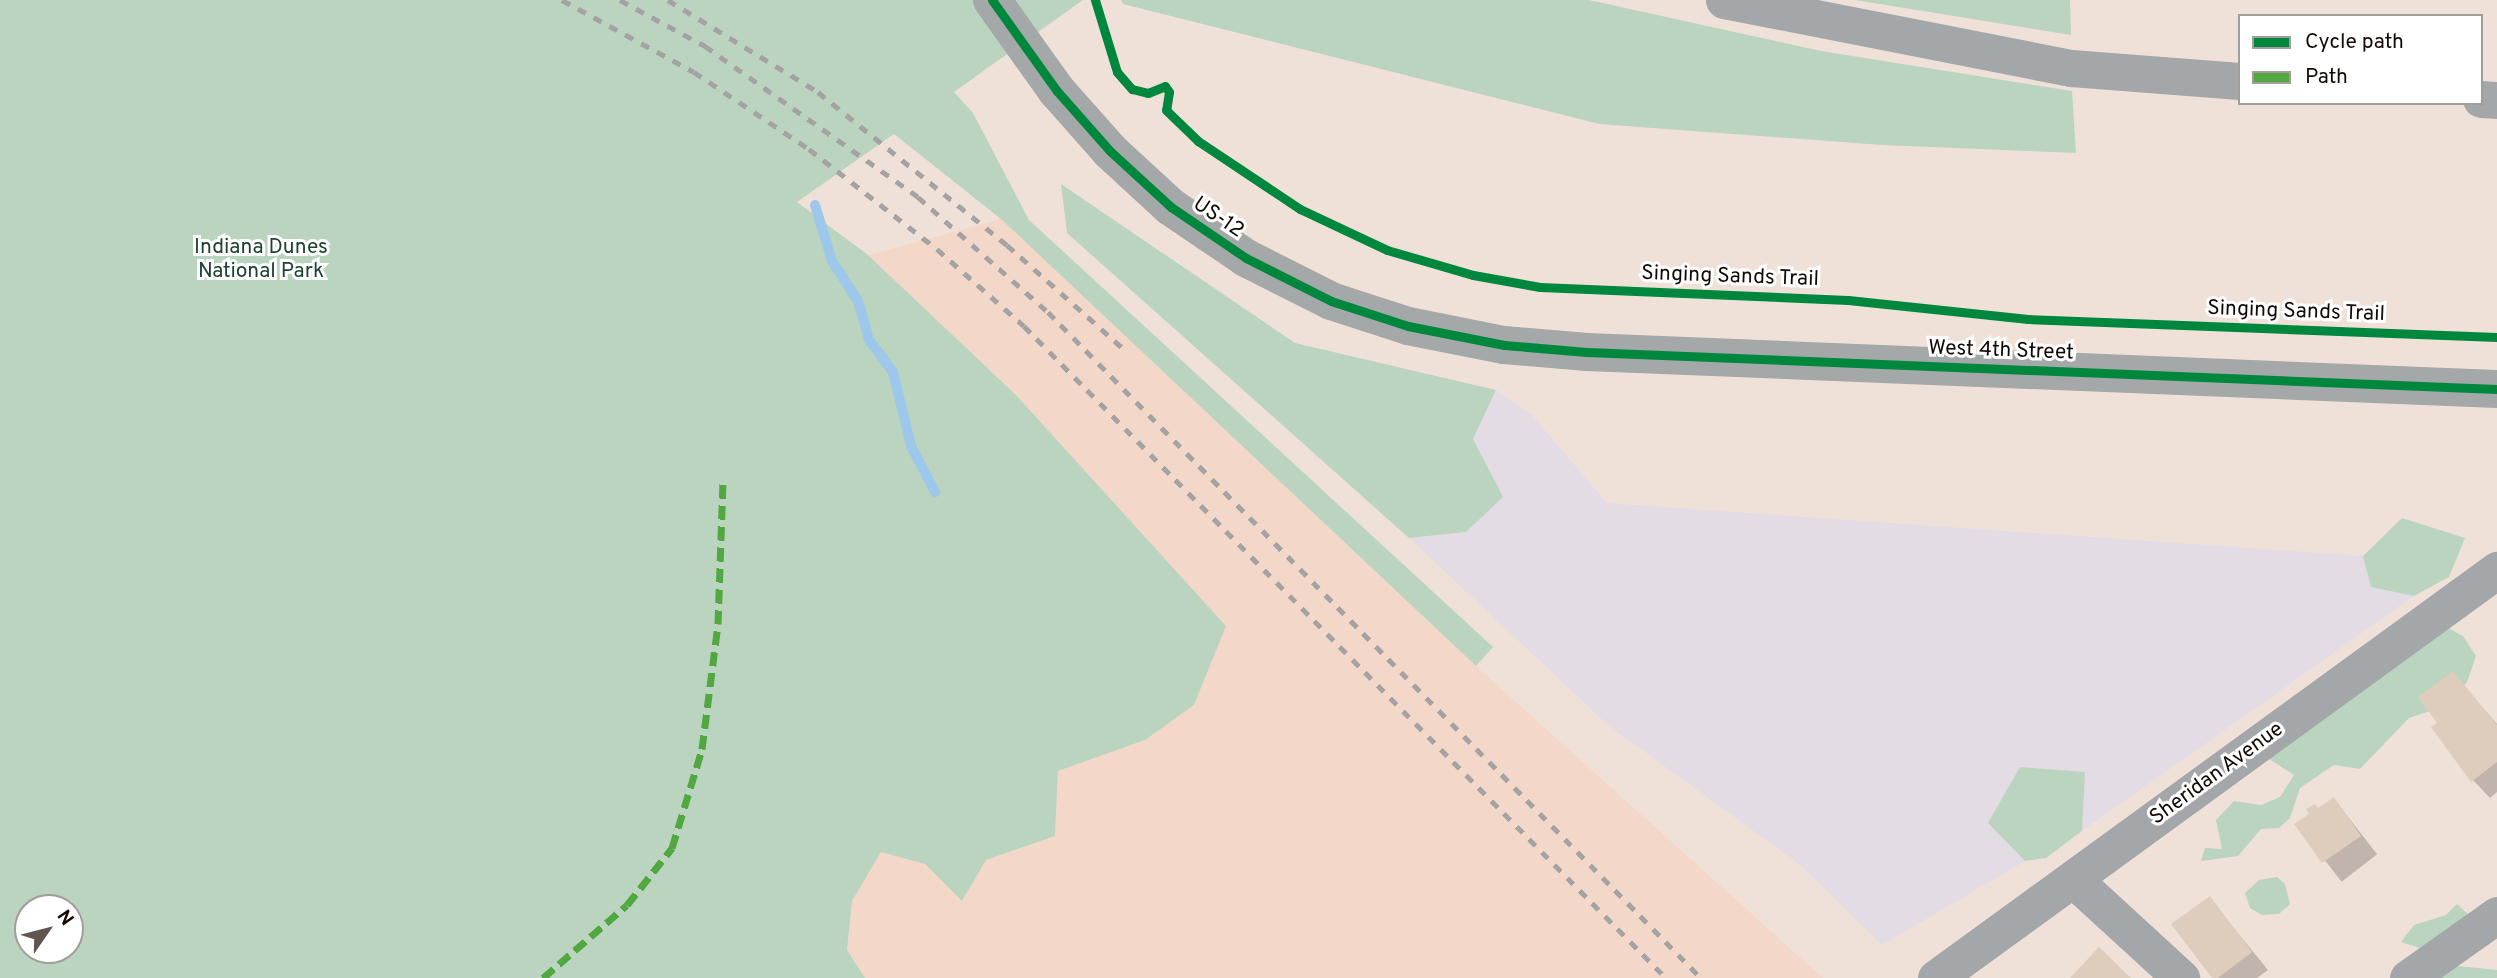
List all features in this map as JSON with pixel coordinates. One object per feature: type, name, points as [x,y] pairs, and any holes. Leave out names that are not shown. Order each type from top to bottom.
[{"type":"main road","name":"US-12","points":[[992,0],[1057,91],[1110,151],[1171,207],[1246,258],[1331,301],[1408,326],[1504,345]]},
{"type":"main road","name":"West 4th Street","points":[[1504,345],[2497,389]]},
{"type":"street","points":[[1724,0],[2071,68],[2238,80]]},
{"type":"street","name":"Sheridan Avenue","points":[[1936,978],[2497,570]]},
{"type":"street","points":[[2073,879],[2181,978]]},
{"type":"street","points":[[2408,978],[2497,915]]},
{"type":"shaded area","points":[[1001,219],[1476,666],[1823,978],[865,978],[847,950],[852,900],[881,852],[925,864],[963,900],[985,860],[1055,836],[1058,771],[1145,740],[1194,705],[1226,626],[1016,395],[868,255]]},
{"type":"shaded area","points":[[1496,390],[1532,415],[1607,503],[2363,556],[2372,587],[2414,596],[2082,831],[2085,773],[1988,823],[2025,861],[1882,945],[1799,864],[1609,726],[1409,538],[1466,532],[1473,439]]},
{"type":"green space","name":"Indiana Dunes National Park","points":[[0,0],[1083,0],[954,92],[973,113],[1029,220],[1493,647],[1476,666],[1001,219],[894,134],[797,202],[868,255],[1016,395],[1226,626],[1194,705],[1145,740],[1058,771],[1055,836],[986,860],[962,901],[925,864],[881,852],[852,901],[847,950],[865,978],[0,978]]},
{"type":"green space","points":[[1121,0],[1589,0],[1821,51],[2072,91],[2076,153],[1882,145],[1599,124],[1123,4]]},
{"type":"green space","points":[[1855,0],[2070,0],[2071,35]]},
{"type":"green space","points":[[1061,184],[1295,343],[1496,390],[1473,439],[1503,497],[1466,532],[1409,538],[1067,233]]},
{"type":"green space","points":[[2402,518],[2465,538],[2449,577],[2414,596],[2371,587],[2363,556]]},
{"type":"green space","points":[[2439,623],[2463,636],[2476,656],[2467,682],[2445,706],[2409,718],[2360,769],[2334,765],[2300,788],[2290,818],[2279,828],[2261,829],[2238,856],[2201,861],[2205,848],[2222,849],[2216,820],[2234,801],[2261,805],[2280,797],[2294,775],[2263,755]]},
{"type":"green space","points":[[2020,767],[2085,772],[2082,831],[2046,858],[2025,861],[1988,823]]},
{"type":"green space","points":[[2277,877],[2285,884],[2290,904],[2279,914],[2262,915],[2250,908],[2245,893],[2259,880]]},
{"type":"green space","points":[[2457,904],[2469,915],[2448,965],[2497,970],[2497,978],[2428,978],[2420,948],[2401,942],[2414,925],[2446,915]]},
{"type":"building","points":[[2453,671],[2497,725],[2497,762],[2471,782],[2431,727],[2437,723],[2418,697]]},
{"type":"building","points":[[2334,797],[2361,836],[2322,863],[2294,824],[2309,814],[2306,809],[2315,804],[2318,808]]},
{"type":"building","points":[[2210,896],[2252,952],[2218,978],[2212,978],[2171,924]]},
{"type":"building","points":[[2099,947],[2131,978],[2070,978]]},
{"type":"waterway","points":[[815,205],[832,261],[858,301],[869,340],[893,372],[911,446],[935,492]]},
{"type":"railway","points":[[562,0],[694,72],[809,149],[937,249],[1024,326],[1666,978]]},
{"type":"railway","points":[[620,0],[705,46],[918,197],[1048,312],[1701,978]]},
{"type":"railway","points":[[668,0],[818,92],[1007,245],[1125,350]]},
{"type":"marked path","points":[[543,978],[627,905],[672,848],[702,749],[718,624],[723,481]]},
{"type":"cycle path","points":[[992,0],[1057,91],[1110,151],[1171,207],[1246,258],[1331,301],[1408,326],[1504,345],[1587,352],[2497,389]]},
{"type":"cycle path","name":"Singing Sands Trail","points":[[1095,0],[1117,72],[1132,89],[1148,93],[1165,86],[1169,92],[1166,110],[1198,141],[1300,209],[1387,250],[1473,275],[1540,287],[1848,300],[2028,319],[2497,337]]}]
